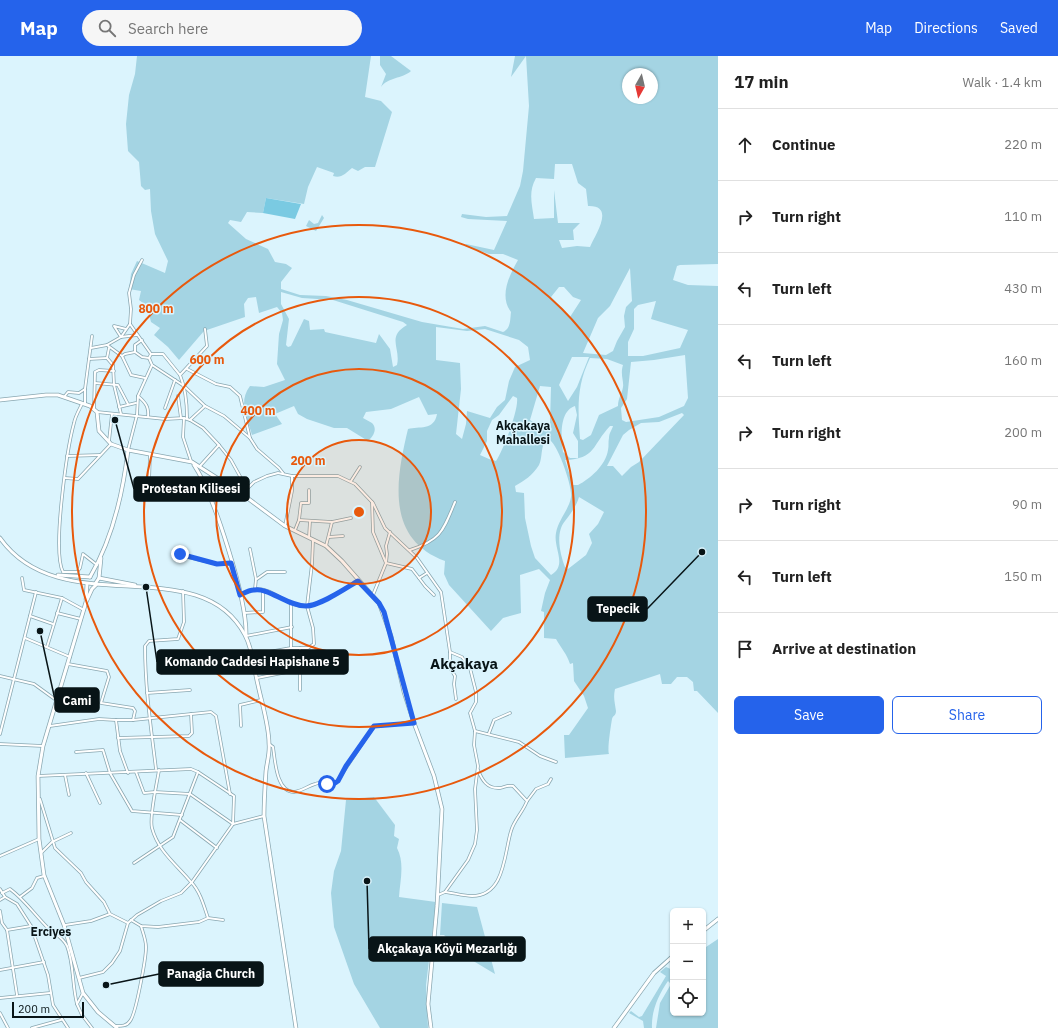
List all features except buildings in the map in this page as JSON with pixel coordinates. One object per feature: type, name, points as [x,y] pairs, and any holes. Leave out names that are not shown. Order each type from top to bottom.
[{"type":"street","points":[[121,337],[130,324],[131,309],[129,293],[134,275],[142,260]]},
{"type":"street","points":[[130,324],[151,354]]},
{"type":"street","points":[[121,337],[114,326],[126,329]]},
{"type":"street","points":[[180,375],[207,346],[205,329]]},
{"type":"street","points":[[91,348],[107,345],[121,337],[137,335]]},
{"type":"street","points":[[92,336],[84,403],[74,422],[67,456],[58,552],[62,572],[77,572],[80,568],[83,554],[97,565]]},
{"type":"street","points":[[135,352],[135,345],[142,340]]},
{"type":"street","points":[[107,345],[109,348],[122,356],[131,375],[145,378]]},
{"type":"street","points":[[107,358],[109,348]]},
{"type":"street","points":[[122,356],[124,354],[135,352],[142,357],[149,358]]},
{"type":"street","points":[[151,354],[149,358],[152,365],[184,386],[204,406],[224,416],[250,438],[257,448],[280,468],[283,473]]},
{"type":"street","points":[[151,354],[163,354],[180,375],[184,386],[183,393],[187,407],[187,418]]},
{"type":"street","points":[[89,359],[107,358]]},
{"type":"street","points":[[107,358],[113,365],[114,385],[121,414]]},
{"type":"street","points":[[92,1028],[82,1015],[77,1004],[73,990],[74,977],[64,925],[44,875],[39,839],[38,776],[43,746],[58,701],[84,610],[89,583],[102,554],[122,495],[128,450],[137,416],[136,403],[145,378],[152,365]]},
{"type":"street","points":[[187,369],[216,384],[230,387],[240,396],[250,438]]},
{"type":"street","points":[[94,408],[95,372],[99,370],[114,371]]},
{"type":"street","points":[[165,408],[175,380]]},
{"type":"street","points":[[95,383],[118,385],[128,404]]},
{"type":"street","points":[[64,397],[68,392],[79,393],[85,389]]},
{"type":"street","points":[[0,400],[46,395],[64,397],[84,403],[94,408],[97,412],[99,431],[110,443],[128,450],[192,462],[199,468],[242,494],[286,526],[326,546],[373,595],[384,612],[414,723],[434,776],[441,804],[437,895],[428,1004],[431,1028]]},
{"type":"street","points":[[138,396],[146,404],[149,410],[148,417]]},
{"type":"street","points":[[178,396],[182,418],[183,437],[192,462],[199,473],[216,513],[240,595],[246,636],[252,655],[261,700],[269,744],[264,795],[264,816],[296,1028]]},
{"type":"street","points":[[119,407],[136,403]]},
{"type":"street","points":[[190,420],[204,406]]},
{"type":"street","points":[[97,412],[164,419],[187,418],[203,428],[219,445],[231,460],[247,489]]},
{"type":"street","points":[[65,478],[78,479],[110,443],[112,414]]},
{"type":"street","points":[[199,468],[219,445]]},
{"type":"street","points":[[149,483],[150,454]]},
{"type":"street","points":[[67,456],[100,455]]},
{"type":"street","points":[[351,481],[360,467]]},
{"type":"street","points":[[242,494],[267,476],[283,473],[292,476],[335,476],[351,481],[372,500],[383,526],[410,550],[443,596],[450,652],[450,668],[455,676],[454,684],[456,699]]},
{"type":"street","points":[[286,526],[292,491],[292,476]]},
{"type":"street","points":[[295,531],[299,520],[301,503],[309,503],[309,490]]},
{"type":"street","points":[[372,500],[373,532],[386,563]]},
{"type":"street","points":[[410,550],[428,544],[443,531],[455,502]]},
{"type":"street","points":[[299,520],[332,522],[351,518]]},
{"type":"street","points":[[308,537],[310,521]]},
{"type":"street","points":[[326,546],[332,522]]},
{"type":"street","points":[[373,595],[386,563],[386,546],[390,532]]},
{"type":"street","points":[[329,537],[344,536]]},
{"type":"street","points":[[0,538],[21,561],[47,574],[96,585],[183,591],[190,593],[216,604],[233,618],[246,636]]},
{"type":"street","points":[[252,655],[291,648],[308,648],[314,644],[313,628],[307,606],[312,564],[313,539]]},
{"type":"street","points":[[250,548],[256,579],[255,589]]},
{"type":"street","points":[[86,602],[98,579],[102,554]]},
{"type":"street","points":[[176,554],[217,564],[231,563]]},
{"type":"street","points":[[386,563],[412,569],[434,595]]},
{"type":"street","points":[[256,579],[267,572],[285,572]]},
{"type":"street","points":[[419,578],[427,573]]},
{"type":"street","points":[[47,574],[91,577],[146,588]]},
{"type":"street","points":[[22,578],[24,590],[62,598],[84,610]]},
{"type":"street","points":[[240,595],[255,589],[263,590],[291,604],[307,606],[317,603],[358,581]]},
{"type":"street","points":[[243,613],[263,612],[263,590]]},
{"type":"street","points":[[183,591],[184,622],[178,639],[149,640],[146,643],[147,706],[157,770],[156,792],[151,827],[160,847],[175,867],[192,882],[202,899],[208,918]]},
{"type":"street","points":[[0,734],[36,592]]},
{"type":"street","points":[[184,602],[190,593]]},
{"type":"street","points":[[47,647],[62,598]]},
{"type":"street","points":[[291,604],[291,648]]},
{"type":"street","points":[[57,612],[81,619]]},
{"type":"street","points":[[30,616],[54,624]]},
{"type":"street","points":[[246,636],[292,627]]},
{"type":"street","points":[[25,638],[70,657]]},
{"type":"street","points":[[300,648],[300,690]]},
{"type":"street","points":[[450,652],[462,657],[470,668],[476,692],[476,702],[470,712],[475,731],[474,745],[478,769],[483,781]]},
{"type":"street","points":[[68,664],[107,671],[109,677],[100,702],[133,708],[135,711],[133,720]]},
{"type":"street","points":[[256,678],[287,672]]},
{"type":"street","points":[[0,676],[34,684],[58,701]]},
{"type":"street","points":[[147,693],[190,690]]},
{"type":"street","points":[[241,726],[240,705],[261,700]]},
{"type":"street","points":[[50,726],[100,719],[150,719],[211,712],[216,716],[230,794]]},
{"type":"street","points":[[489,734],[494,720],[510,713]]},
{"type":"street","points":[[118,738],[190,736],[192,733],[191,714]]},
{"type":"street","points":[[116,720],[120,751],[128,772]]},
{"type":"street","points":[[269,744],[273,747],[282,784],[289,791],[296,791],[316,783],[329,785],[336,783],[374,726],[414,723]]},
{"type":"street","points":[[475,731],[527,745],[540,756],[556,762]]},
{"type":"street","points":[[0,744],[43,746]]},
{"type":"street","points":[[76,752],[102,750],[110,774],[130,810],[134,812],[182,815]]},
{"type":"street","points":[[38,776],[86,773],[110,774],[191,769],[234,796],[233,824],[192,882],[181,893],[161,901],[131,920],[128,923],[120,951],[112,963],[103,972],[80,978]]},
{"type":"street","points":[[445,892],[468,860],[474,844],[478,825],[475,797],[478,769]]},
{"type":"street","points":[[136,772],[144,794],[156,792],[190,794],[233,824],[264,816]]},
{"type":"street","points":[[134,863],[173,837],[198,772]]},
{"type":"street","points":[[86,773],[100,803]]},
{"type":"street","points":[[65,775],[69,795]]},
{"type":"street","points":[[437,895],[445,892],[473,896],[486,893],[493,888],[504,865],[511,829],[527,801],[536,789],[548,784],[551,779]]},
{"type":"street","points":[[476,781],[483,781],[494,788],[513,786],[527,801]]},
{"type":"street","points":[[38,794],[55,848],[81,873],[86,882],[104,902],[110,914],[128,923]]},
{"type":"street","points":[[180,820],[217,848]]},
{"type":"street","points":[[40,854],[46,845],[71,833]]},
{"type":"street","points":[[0,856],[39,839]]},
{"type":"street","points":[[20,897],[32,888],[37,878],[44,875]]},
{"type":"street","points":[[2,893],[10,889],[20,897],[48,928],[60,936],[68,945],[80,978],[83,993],[98,1012],[116,1027],[126,1025],[131,1021],[134,1011],[146,956],[146,946],[141,926]]},
{"type":"street","points":[[0,890],[5,897],[17,904],[31,926],[44,962],[53,1005],[61,1020],[68,1028]]},
{"type":"street","points":[[0,900],[5,897]]},
{"type":"street","points":[[0,911],[1,923],[7,930],[17,995]]},
{"type":"street","points":[[64,925],[91,921],[110,914]]},
{"type":"street","points":[[131,920],[141,926],[158,927],[199,922],[208,918],[223,920]]},
{"type":"street","points":[[706,929],[718,919]]},
{"type":"street","points":[[7,930],[31,926]]},
{"type":"street","points":[[614,1028],[654,973],[670,959]]},
{"type":"street","points":[[0,970],[13,966],[44,962]]},
{"type":"street","points":[[0,998],[17,995],[50,993]]},
{"type":"street","points":[[77,1004],[83,993]]},
{"type":"street","points":[[0,1013],[8,1028]]},
{"type":"street","points":[[32,1028],[61,1020]]},
{"type":"shaded area","points":[[137,56],[371,56],[365,97],[381,101],[392,112],[375,167],[365,167],[358,171],[352,168],[343,175],[336,177],[333,176],[334,173],[317,167],[308,187],[304,204],[266,198],[263,213],[247,212],[241,222],[230,220],[228,223],[246,239],[268,249],[275,262],[286,264],[292,268],[281,282],[281,289],[300,295],[326,296],[347,300],[422,322],[463,329],[485,326],[503,332],[509,326],[511,312],[507,306],[507,286],[511,273],[518,260],[503,254],[489,254],[465,246],[466,244],[494,250],[507,221],[468,219],[461,217],[462,214],[486,217],[507,216],[520,186],[523,171],[529,106],[526,56],[718,56],[718,264],[677,266],[673,280],[688,285],[718,286],[718,713],[697,691],[694,691],[693,682],[687,677],[677,677],[671,684],[662,684],[660,674],[615,689],[614,698],[616,713],[612,719],[609,754],[565,758],[564,735],[569,735],[588,708],[584,696],[574,681],[573,663],[570,664],[566,654],[556,639],[544,638],[544,612],[541,611],[550,580],[539,569],[520,575],[521,613],[503,618],[491,631],[449,585],[444,574],[445,561],[426,551],[412,538],[404,523],[400,506],[399,487],[400,468],[408,429],[426,427],[433,423],[437,414],[428,415],[419,397],[391,409],[366,412],[363,418],[372,423],[375,428],[372,437],[368,441],[347,428],[334,428],[307,419],[298,414],[294,406],[275,414],[282,424],[252,435],[244,404],[246,392],[250,386],[264,387],[285,380],[277,364],[279,334],[283,320],[282,313],[277,307],[259,313],[256,297],[248,298],[244,304],[245,317],[204,331],[179,360],[168,347],[154,335],[160,328],[151,322],[147,306],[139,300],[141,291],[129,289],[131,274],[137,261],[165,273],[168,261],[155,234],[151,211],[150,189],[145,190],[141,186],[139,162],[128,151],[126,124],[129,95],[135,74]],"holes":[[[555,164],[572,164],[578,183],[586,189],[588,206],[596,207],[601,210],[601,222],[590,247],[577,246],[562,248],[559,240],[574,240],[573,230],[580,223],[558,223],[554,190],[554,218],[534,219],[531,193],[536,178],[554,179]],[[630,268],[632,301],[626,307],[624,316],[625,327],[613,351],[606,355],[583,353],[598,318],[610,306]],[[559,287],[564,287],[573,297],[581,300],[570,317],[551,297]],[[281,292],[302,298],[333,300],[403,322],[407,325],[397,334],[396,343],[398,359],[397,365],[393,367],[390,349],[379,334],[376,343],[325,332],[324,329],[310,330],[309,321],[304,319],[291,346],[288,347],[286,345],[289,319],[281,304]],[[656,301],[651,319],[688,330],[680,348],[643,356],[628,356],[628,342],[634,329],[634,309],[638,305]],[[436,327],[467,331],[485,329],[519,340],[528,347],[530,360],[515,367],[509,381],[505,400],[497,407],[490,418],[467,411],[466,424],[462,439],[456,434],[461,389],[460,363],[436,360]],[[685,355],[688,398],[684,406],[659,417],[626,422],[622,420],[621,408],[627,399],[631,362]],[[572,357],[589,357],[577,387],[568,401],[559,385]],[[590,358],[607,359],[623,365],[623,387],[618,406],[599,415],[591,435],[583,440],[580,439],[579,428],[579,398],[582,379]],[[540,386],[551,387],[550,423],[545,430],[530,420]],[[513,396],[517,398],[516,411],[510,430],[496,461],[480,455],[487,441],[487,431],[492,420],[499,415]],[[575,406],[577,415],[573,433],[578,441],[578,458],[570,458],[563,452],[562,426],[566,413]],[[682,413],[684,415],[639,462],[631,467],[622,476],[613,466],[607,466],[623,435],[641,423],[659,422]],[[610,426],[613,426],[609,436],[607,456],[597,471],[578,485],[573,485],[565,460],[583,457],[588,454]],[[548,439],[556,448],[564,465],[571,492],[570,502],[556,533],[559,566],[551,575],[535,558],[525,518],[524,493],[516,492],[515,486],[537,469],[544,444]],[[579,497],[604,512],[598,524],[589,534],[592,543],[586,555],[568,569],[565,567],[561,556],[559,537],[562,526]]]},
{"type":"shaded area","points":[[380,56],[391,56],[411,71],[407,74],[387,81],[381,87],[386,74],[380,65]]},
{"type":"shaded area","points":[[515,56],[526,56],[511,77]]},
{"type":"shaded area","points":[[266,198],[301,204],[295,219],[263,213]]},
{"type":"shaded area","points":[[322,215],[324,218],[316,231],[306,226],[309,220],[314,224],[318,223]]},
{"type":"shaded area","points":[[374,797],[395,825],[394,836],[399,839],[397,848],[401,860],[401,878],[399,897],[436,902],[426,985],[428,1028],[380,1028],[354,984],[334,927],[331,893],[334,871],[341,851],[346,800]]},
{"type":"shaded area","points":[[442,903],[477,907],[495,974],[465,956],[444,935],[440,935]]},
{"type":"shaded area","points":[[718,939],[718,1028],[656,1028],[660,1003],[670,986],[670,1016],[706,1016],[706,947]]},
{"type":"shaded area","points":[[666,967],[670,969],[670,983],[668,981],[656,1003],[652,1028],[644,1028],[643,1021],[629,1013],[631,1011],[639,1017],[642,1016],[666,976],[660,972]]},
{"type":"place","name":"Protestan Kilisesi","points":[[115,420]]},
{"type":"place","name":"Tepecik","points":[[702,552]]},
{"type":"place","name":"Komando Caddesi Hapishane 5","points":[[146,587]]},
{"type":"place","name":"Cami","points":[[40,631]]},
{"type":"place","name":"Akçakaya Köyü Mezarlığı","points":[[367,881]]},
{"type":"place","name":"Panagia Church","points":[[106,985]]},
{"type":"district","name":"Akçakaya Mahallesi","points":[[523,432]]},
{"type":"district","name":"Akçakaya","points":[[464,663]]},
{"type":"district","name":"Erciyes","points":[[51,931]]},
{"type":"route","points":[[180,554],[217,564],[231,563],[240,595],[255,589],[263,590],[291,604],[307,606],[317,603],[358,581],[379,603],[384,612],[391,636],[404,692],[414,723],[397,726],[378,724],[374,726],[346,766],[338,781],[332,785],[327,784]]}]
